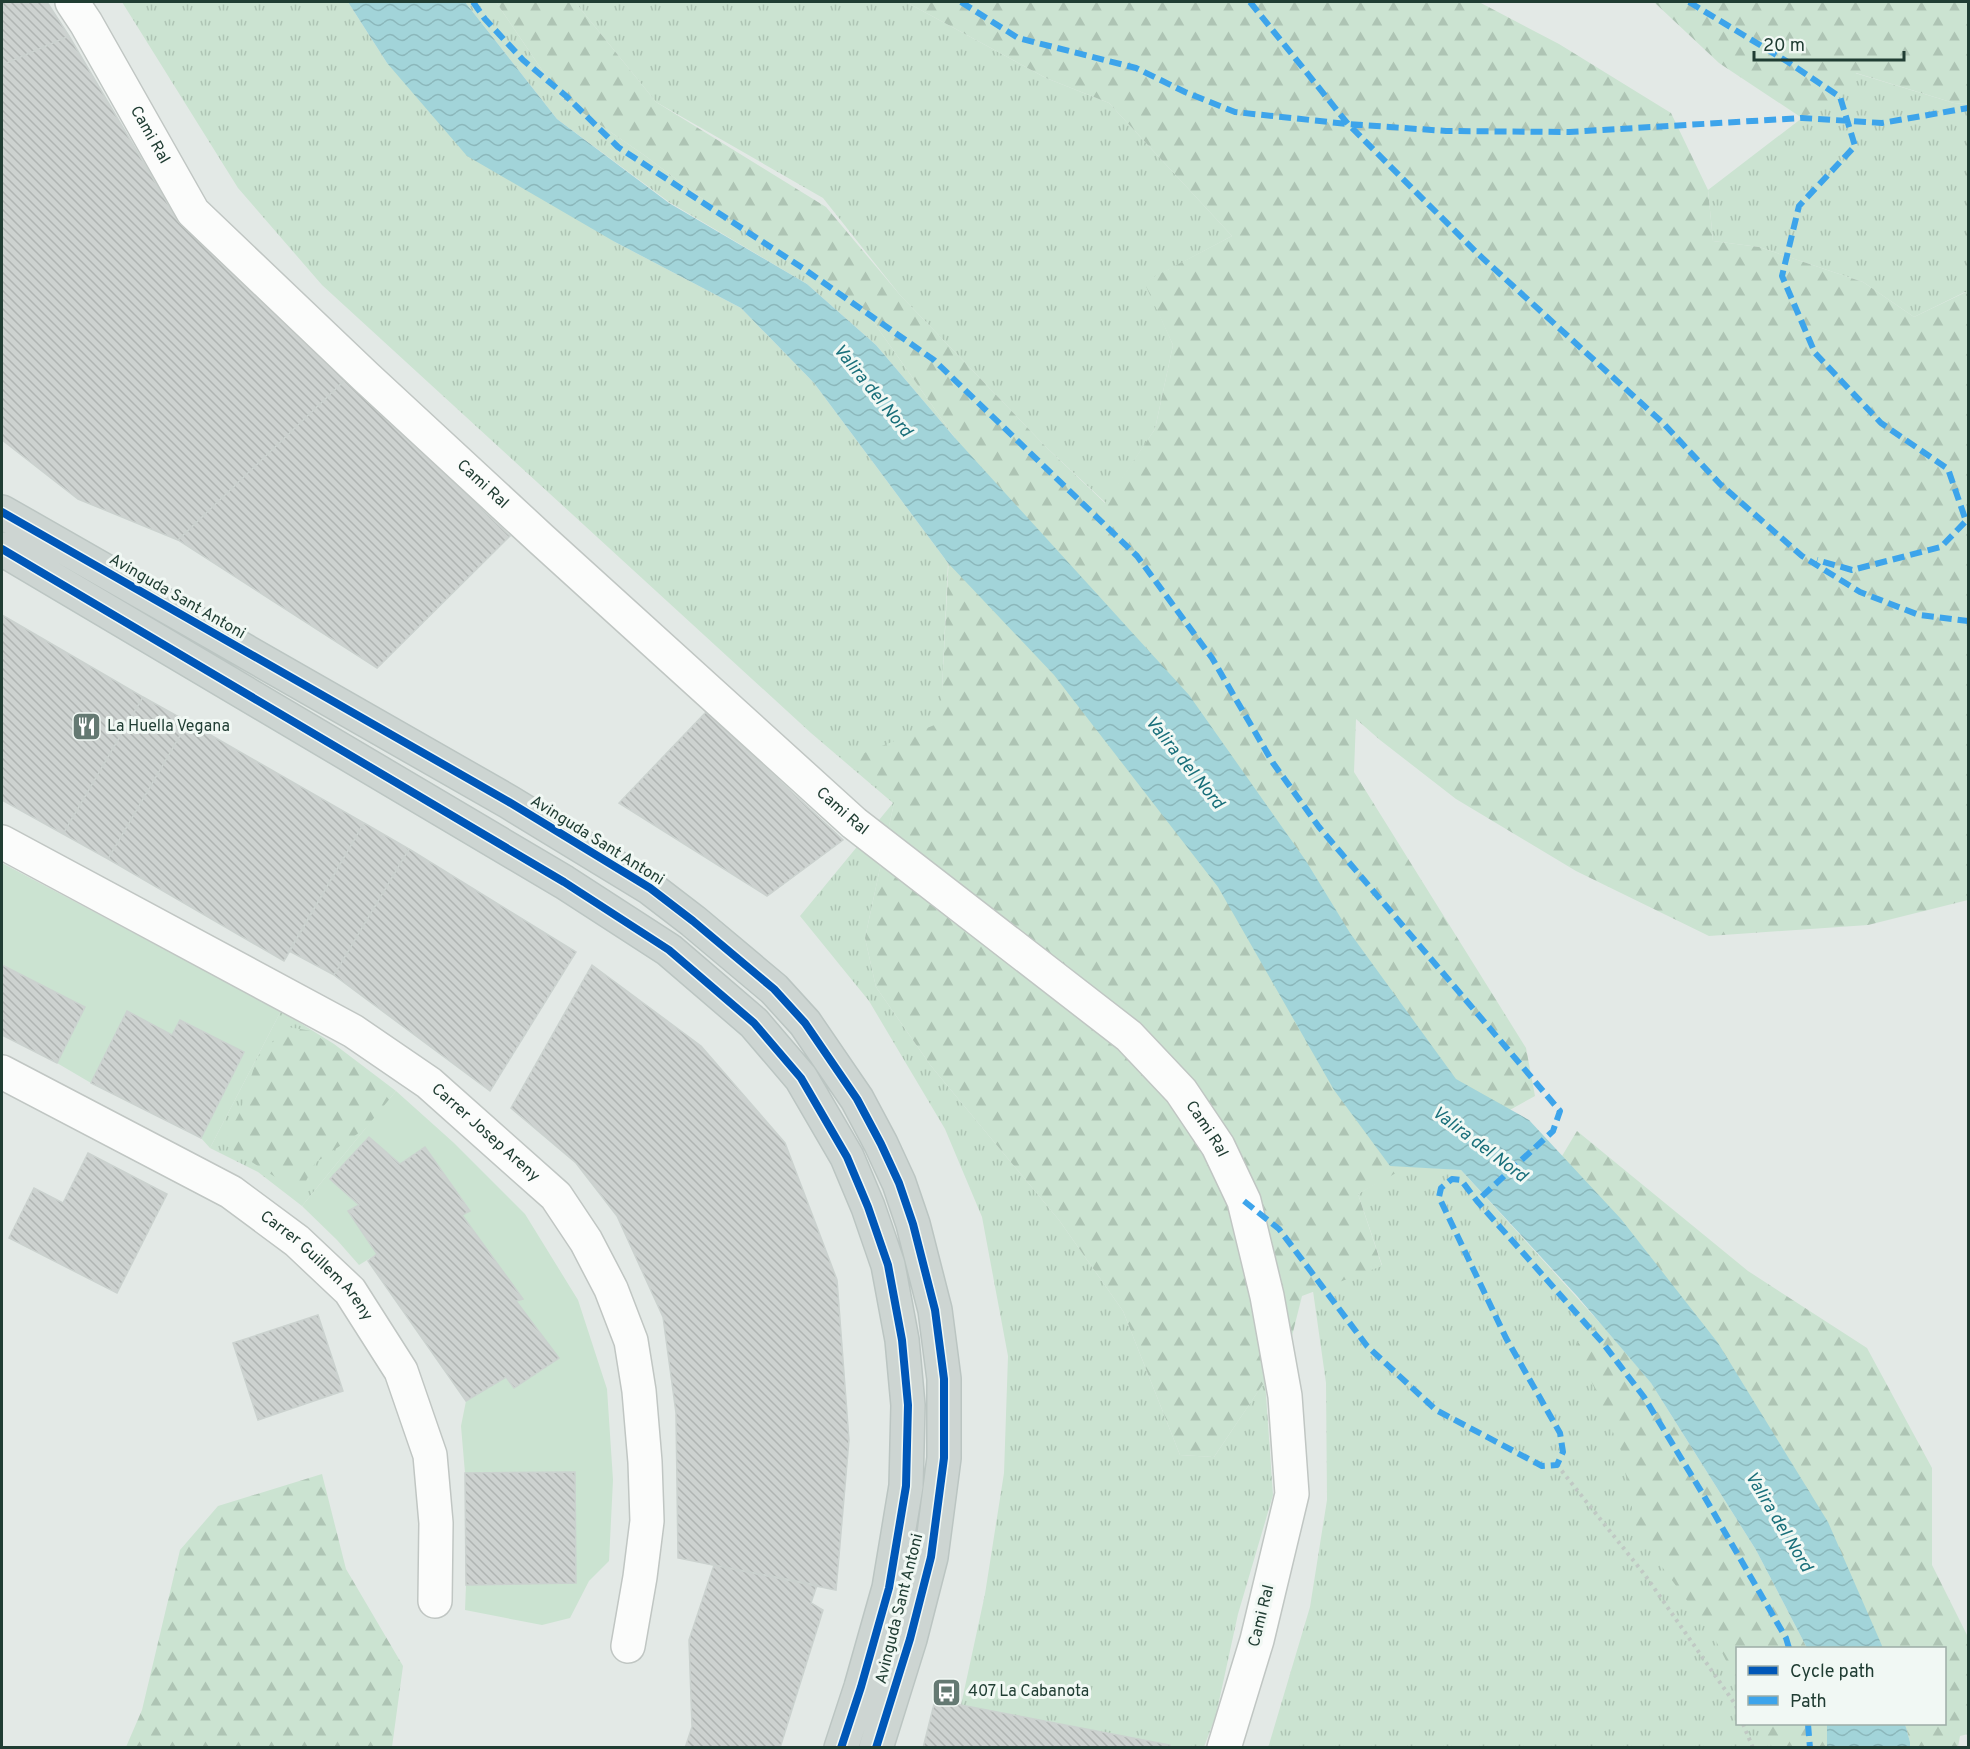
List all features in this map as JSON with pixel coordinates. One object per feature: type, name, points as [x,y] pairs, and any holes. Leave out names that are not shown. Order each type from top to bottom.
[{"type":"main road","name":"Avinguda Sant Antoni","points":[[2,512],[509,802],[650,888],[774,989],[805,1023],[824,1049],[857,1099],[899,1183],[913,1224],[935,1310],[944,1379],[944,1458],[931,1557],[910,1639],[876,1748]]},
{"type":"main road","name":"Avinguda Sant Antoni","points":[[2,549],[564,882],[669,950],[754,1023],[801,1078],[847,1157],[868,1207],[888,1265],[902,1340],[908,1405],[906,1485],[889,1588],[841,1748]]},
{"type":"street","name":"Cami Ral","points":[[72,2],[193,212],[427,434],[854,823],[1129,1036],[1181,1091],[1218,1146],[1244,1201],[1267,1296],[1286,1396],[1292,1494],[1257,1640],[1224,1748]]},
{"type":"street","name":"Carrer Josep Areny","points":[[2,842],[353,1031],[429,1083],[556,1196],[586,1240],[611,1289],[631,1341],[639,1391],[647,1521],[640,1577],[627,1646]]},
{"type":"street","name":"Carrer Guillem Areny","points":[[2,1072],[231,1192],[297,1240],[350,1291],[401,1371],[430,1455],[436,1523],[435,1601]]},
{"type":"path","points":[[1557,1465],[1645,1575],[1736,1708]]},
{"type":"path","points":[[1743,1725],[1753,1748]]},
{"type":"green space","points":[[122,2],[348,2],[387,63],[615,242],[741,308],[814,383],[948,563],[942,722],[894,803],[865,938],[876,987],[931,1066],[1059,1220],[1123,1311],[1180,1455],[1214,1457],[1265,1381],[1273,1495],[1238,1614],[1216,1715],[1204,1747],[1167,1747],[961,1705],[985,1594],[1004,1473],[1008,1356],[982,1217],[945,1129],[869,1001],[800,916],[893,803],[811,733],[322,285],[238,188]]},
{"type":"green space","points":[[465,2],[496,2],[561,98],[644,155],[739,226],[865,310],[955,438],[876,345],[807,284],[669,202],[557,119]]},
{"type":"green space","points":[[496,2],[575,2],[656,102],[826,207],[900,295],[1046,447],[1105,503],[1155,429],[1173,345],[1144,282],[1232,236],[1109,103],[1046,78],[906,2],[1479,2],[1559,44],[1671,113],[1708,190],[1713,241],[1759,247],[1863,282],[1914,317],[1968,293],[1968,900],[1868,925],[1709,936],[1576,871],[1456,799],[1356,719],[1354,772],[1526,1048],[1535,1096],[1358,1194],[1382,1266],[1302,1296],[1290,1344],[1214,1457],[1180,1455],[1123,1311],[1059,1220],[931,1066],[876,987],[865,938],[894,803],[854,757],[942,722],[955,438],[865,310],[739,226],[644,155],[561,98]]},
{"type":"green space","points":[[575,2],[906,2],[1046,78],[1109,103],[1232,236],[1145,282],[1173,345],[1155,429],[1106,503],[1046,447],[900,295],[823,198],[656,102]]},
{"type":"green space","points":[[1654,2],[1968,2],[1968,104],[1954,103],[1856,73],[1840,97],[1802,118],[1719,63]]},
{"type":"green space","points":[[1855,73],[1954,103],[1968,104],[1968,293],[1965,292],[1914,317],[1863,282],[1759,247],[1713,241],[1708,190],[1802,118]]},
{"type":"green space","points":[[2,863],[281,1011],[210,1148],[201,1138],[244,1052],[181,1020],[172,1035],[127,1012],[91,1083],[57,1063],[85,1007],[2,965]]},
{"type":"green space","points":[[281,1011],[334,1044],[396,1091],[302,1206],[258,1172],[210,1148]]},
{"type":"green space","points":[[288,1027],[312,1031],[365,1075],[390,1100],[366,1128],[315,1163],[301,1191],[223,1144],[240,1112],[257,1058]]},
{"type":"green space","points":[[396,1091],[454,1143],[525,1214],[578,1300],[607,1389],[613,1480],[609,1561],[589,1581],[570,1618],[542,1625],[465,1610],[466,1585],[574,1472],[465,1473],[461,1426],[466,1401],[506,1377],[514,1388],[558,1358],[516,1301],[522,1299],[462,1215],[470,1210],[426,1148],[400,1164],[359,1205],[349,1211],[377,1254],[359,1265],[302,1206]]},
{"type":"green space","points":[[1577,1131],[1748,1271],[1867,1348],[1932,1468],[1932,1565],[1968,1637],[1968,1734],[1960,1736],[1958,1747],[1910,1747],[1905,1725],[1946,1725],[1946,1647],[1882,1647],[1562,1156]]},
{"type":"green space","points":[[1405,1166],[1461,1170],[1599,1322],[1651,1383],[1806,1647],[1736,1647],[1736,1725],[1827,1725],[1827,1747],[1268,1748],[1310,1607],[1327,1500],[1326,1383],[1313,1291],[1382,1265],[1358,1194]]},
{"type":"green space","points":[[1599,1322],[1651,1383],[1756,1550],[1806,1647],[1736,1647],[1736,1680],[1714,1637],[1637,1533],[1621,1451],[1576,1345]]},
{"type":"green space","points":[[322,1474],[346,1569],[403,1666],[392,1747],[126,1747],[142,1710],[180,1550],[218,1506]]},
{"type":"green space","points":[[1761,1725],[1827,1725],[1827,1747],[1772,1747]]},
{"type":"water","name":"Valira del Nord","points":[[348,2],[465,2],[557,119],[669,203],[807,284],[876,345],[955,438],[1189,695],[1306,861],[1350,933],[1456,1079],[1529,1120],[1621,1219],[1718,1343],[1828,1522],[1883,1647],[1806,1647],[1756,1550],[1651,1383],[1577,1296],[1461,1170],[1390,1166],[1334,1090],[1218,887],[1054,675],[948,563],[814,383],[741,308],[615,242],[467,156],[387,63]]},
{"type":"water","points":[[1827,1725],[1905,1725],[1910,1742],[1910,1747],[1827,1747]]},
{"type":"building","points":[[2,2],[47,2],[69,36],[2,65]]},
{"type":"building","points":[[69,36],[178,221],[346,379],[178,540],[78,499],[2,440],[2,65]]},
{"type":"building","points":[[346,379],[510,536],[377,668],[178,540]]},
{"type":"building","points":[[2,615],[143,697],[63,834],[2,800]]},
{"type":"building","points":[[143,697],[188,722],[108,859],[63,834]]},
{"type":"building","points":[[706,712],[843,840],[767,896],[619,803]]},
{"type":"building","points":[[188,722],[364,823],[284,961],[108,859]]},
{"type":"building","points":[[364,823],[409,849],[334,975],[289,951]]},
{"type":"building","points":[[409,849],[576,952],[490,1091],[334,975]]},
{"type":"building","points":[[2,965],[85,1007],[57,1063],[2,1035]]},
{"type":"building","points":[[592,965],[701,1046],[785,1143],[837,1280],[849,1440],[836,1590],[678,1558],[676,1413],[663,1317],[617,1216],[576,1163],[511,1108]]},
{"type":"building","points":[[127,1011],[172,1035],[180,1020],[244,1052],[201,1138],[91,1083]]},
{"type":"building","points":[[369,1137],[400,1164],[425,1147],[470,1211],[462,1215],[523,1299],[516,1301],[559,1358],[514,1388],[506,1377],[466,1401],[368,1261],[377,1254],[348,1211],[359,1205],[330,1179]]},
{"type":"building","points":[[88,1153],[167,1194],[117,1293],[9,1238],[34,1188],[63,1203]]},
{"type":"building","points":[[318,1315],[343,1391],[258,1420],[233,1343]]},
{"type":"building","points":[[575,1472],[576,1583],[466,1585],[465,1473]]},
{"type":"building","points":[[714,1565],[817,1585],[811,1603],[823,1610],[780,1748],[685,1748],[692,1727],[689,1640]]},
{"type":"building","points":[[935,1700],[1170,1745],[1170,1748],[923,1748]]},
{"type":"marked path","points":[[473,2],[485,19],[523,60],[566,96],[618,147],[804,269],[934,360],[1137,556],[1212,658],[1273,763],[1319,827],[1560,1111],[1553,1131],[1477,1201]]},
{"type":"marked path","points":[[961,2],[1018,38],[1136,68],[1185,92],[1235,112],[1348,124],[1446,131],[1569,132],[1802,118],[1882,123],[1968,108]]},
{"type":"marked path","points":[[1250,2],[1348,124],[1477,253],[1663,423],[1720,484],[1802,556],[1860,592],[1919,615],[1968,621]]},
{"type":"marked path","points":[[1689,2],[1788,62],[1840,97],[1855,146],[1799,206],[1782,276],[1815,353],[1881,423],[1948,469],[1966,521],[1941,547],[1852,570],[1817,560]]},
{"type":"marked path","points":[[1244,1201],[1279,1229],[1367,1346],[1436,1410],[1542,1466],[1557,1465],[1563,1452],[1560,1433],[1506,1338],[1439,1197],[1441,1188],[1452,1179],[1461,1180],[1602,1342],[1644,1397],[1704,1496],[1786,1638],[1789,1647]]},
{"type":"marked path","points":[[1808,1725],[1810,1748]]},
{"type":"cycle path","points":[[2,512],[509,802],[650,888],[774,989],[805,1023],[857,1099],[899,1183],[913,1224],[935,1310],[944,1379],[944,1458],[931,1557],[910,1639],[876,1748]]},
{"type":"cycle path","points":[[2,549],[564,882],[669,950],[754,1023],[801,1078],[847,1157],[868,1207],[888,1265],[902,1340],[908,1405],[906,1486],[889,1588],[841,1748]]},
{"type":"place","name":"La Huella Vegana","points":[[86,727]]},
{"type":"place","name":"407 La Cabanota","points":[[947,1692]]}]
